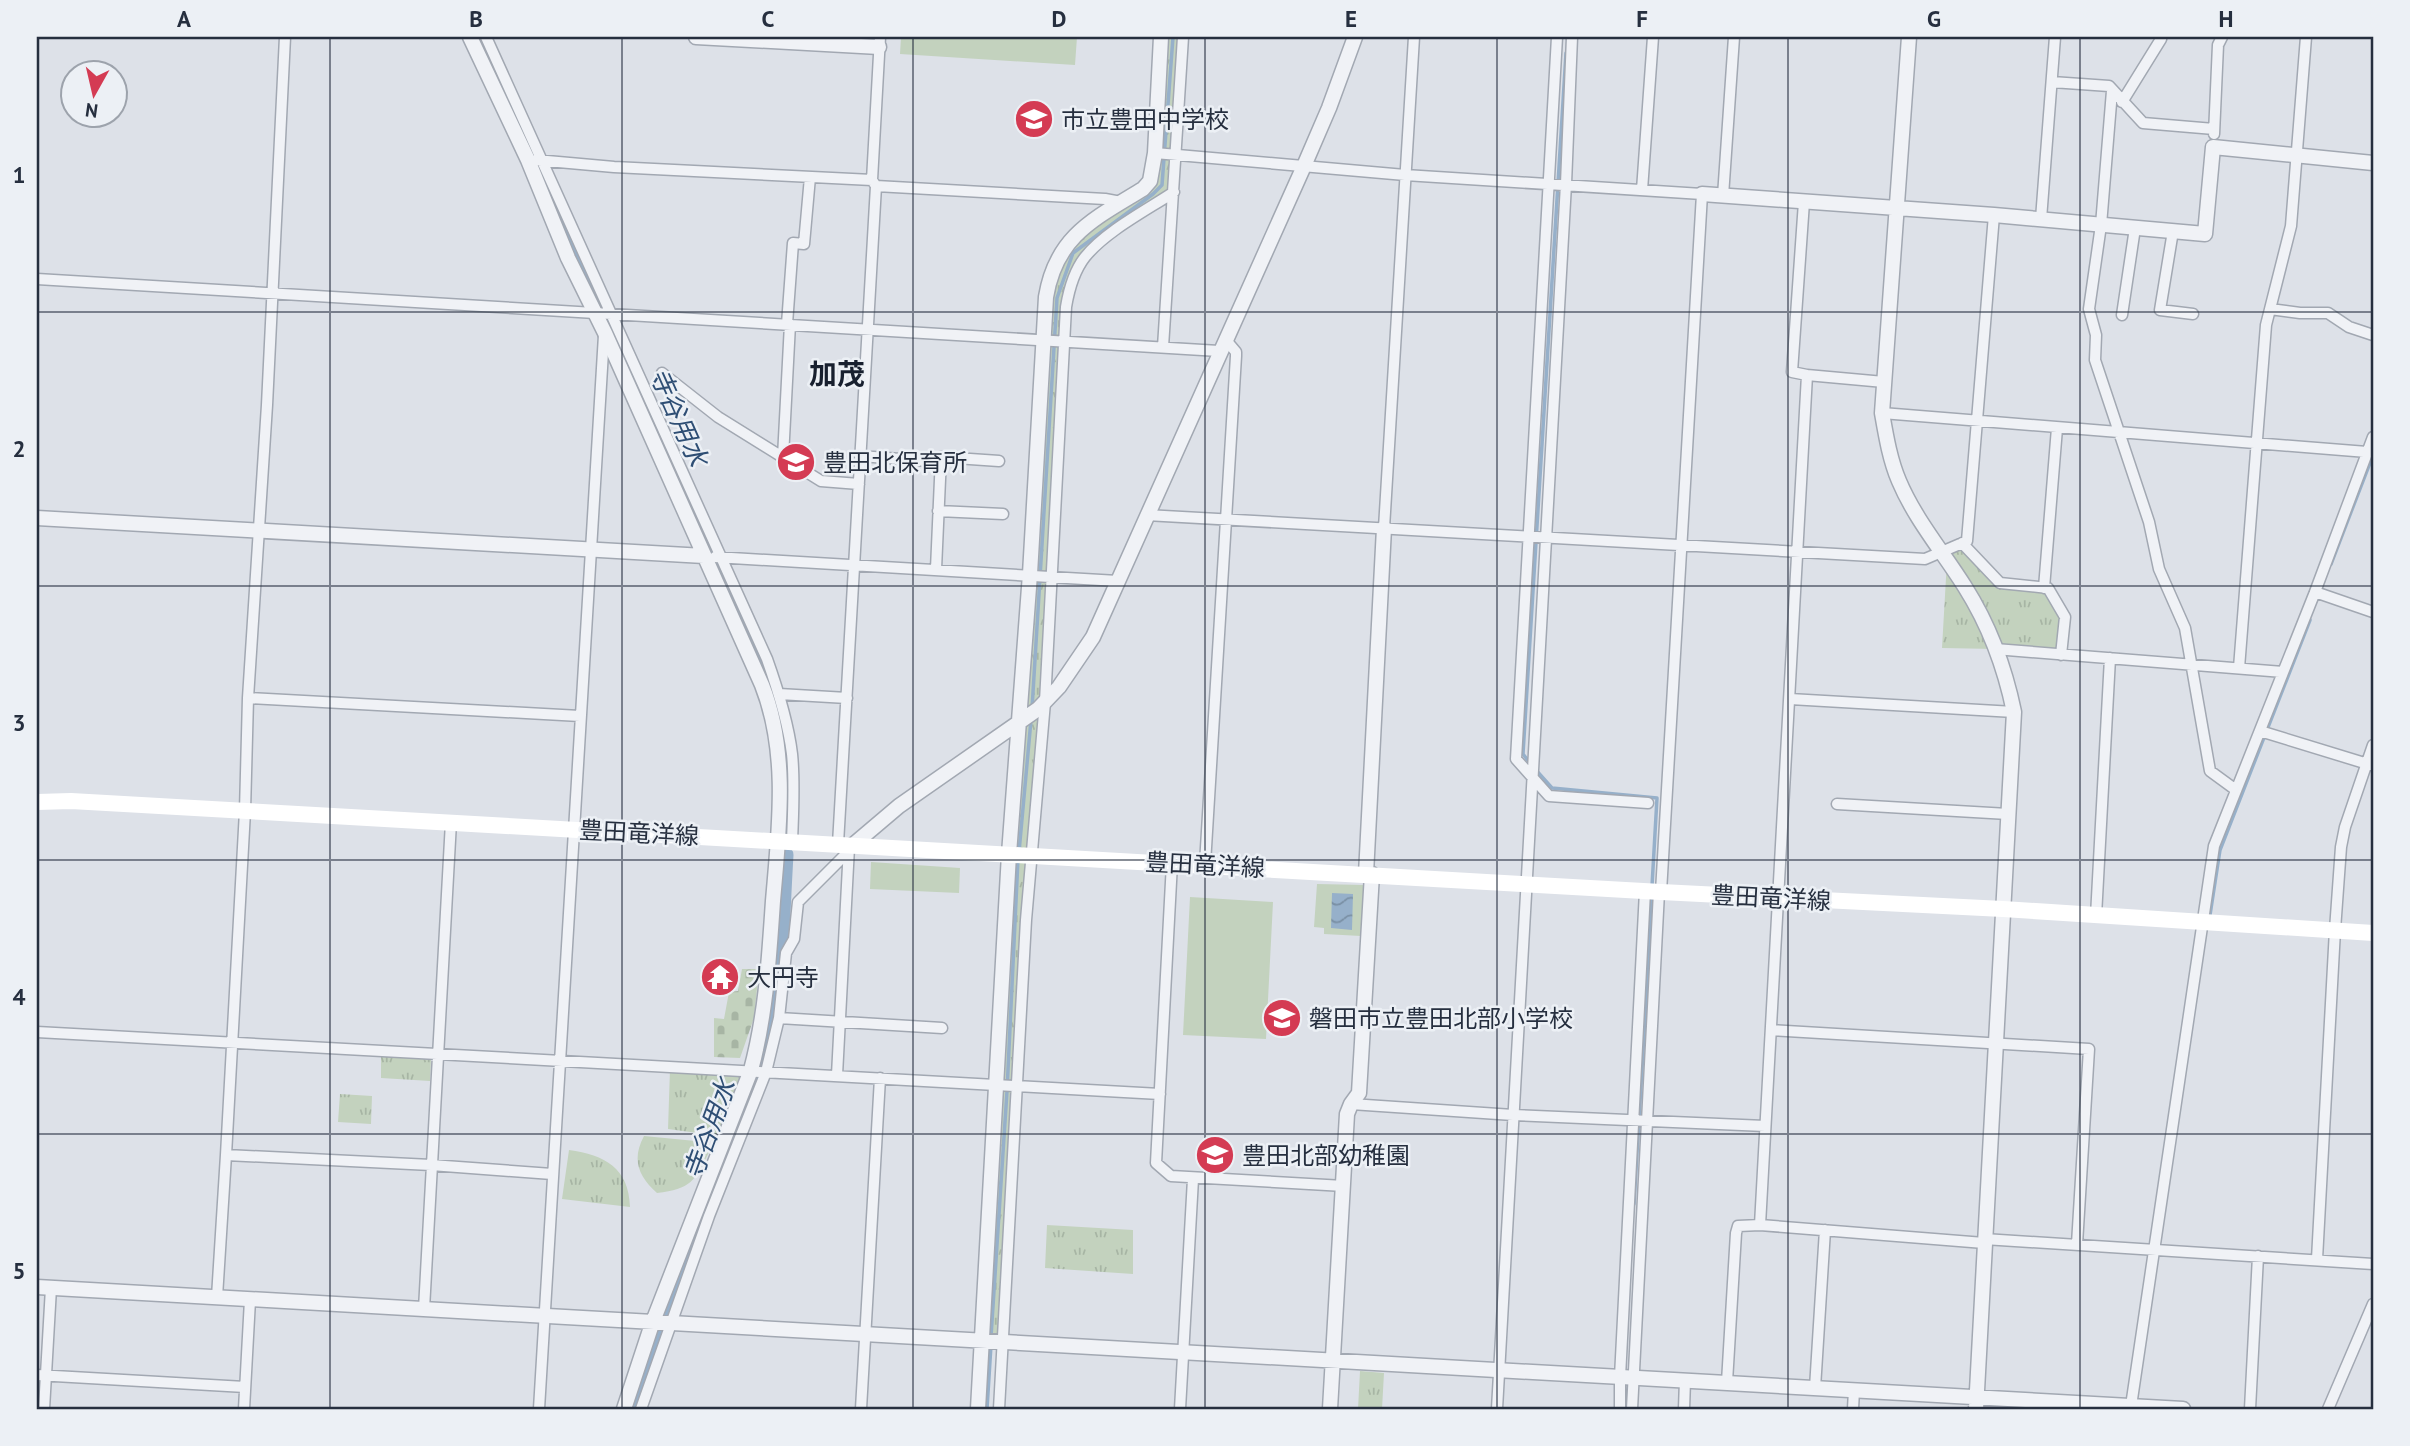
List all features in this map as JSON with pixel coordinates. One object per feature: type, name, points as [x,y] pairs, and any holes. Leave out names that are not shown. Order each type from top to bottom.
[{"type":"main road","name":"豊田竜洋線","points":[[37,802],[71,801],[451,821],[1654,892],[2003,909],[2373,933]]},
{"type":"street","points":[[217,1297],[285,37]]},
{"type":"street","points":[[470,37],[610,314],[713,557],[768,702],[779,760],[785,842]]},
{"type":"street","points":[[486,37],[534,160],[568,258],[713,557],[767,659],[779,694],[792,756],[794,789],[785,842],[758,1071]]},
{"type":"street","points":[[696,37],[879,42],[847,698],[847,846],[837,1075]]},
{"type":"street","points":[[999,1409],[1016,1085],[1021,854],[1017,725],[1030,574],[1042,339],[1049,275],[1058,257],[1084,227],[1143,189],[1150,181],[1155,153],[1161,37]]},
{"type":"street","points":[[1163,347],[1183,37]]},
{"type":"street","points":[[624,1409],[661,1324],[779,1018],[786,953],[794,939],[798,902],[847,846],[899,806],[1017,725],[1045,702],[1076,665],[1118,581],[1304,166],[1355,37]]},
{"type":"street","points":[[1330,1409],[1347,1114],[1359,1093],[1384,528],[1414,37]]},
{"type":"street","points":[[1557,37],[1516,759],[1549,796],[1648,803]]},
{"type":"street","points":[[1497,1409],[1572,37]]},
{"type":"street","points":[[1642,190],[1654,37]]},
{"type":"street","points":[[1723,196],[1734,37]]},
{"type":"street","points":[[1909,37],[1882,413],[1888,447],[1899,481],[1916,513],[1981,615],[2007,681],[2014,712],[1976,1403]]},
{"type":"street","points":[[2041,219],[2055,37]]},
{"type":"street","points":[[2122,102],[2161,39],[2159,37]]},
{"type":"street","points":[[1155,153],[1405,175],[1994,215],[2205,234],[2218,45],[2222,37]]},
{"type":"street","points":[[2239,668],[2256,443],[2270,309],[2291,226],[2306,37]]},
{"type":"street","points":[[2052,82],[2109,86],[2143,123],[2214,129]]},
{"type":"street","points":[[2112,90],[2101,225],[2089,309],[2096,335],[2095,360],[2149,522],[2159,569],[2185,628],[2210,771],[2236,790]]},
{"type":"street","points":[[2213,147],[2373,163]]},
{"type":"street","points":[[534,160],[1126,200],[1140,214]]},
{"type":"street","points":[[783,457],[793,243],[804,244],[810,177]]},
{"type":"street","points":[[978,1409],[996,1084],[1021,854],[1045,702],[1066,307],[1075,273],[1086,256],[1106,238],[1174,192]]},
{"type":"street","points":[[1620,1409],[1626,1377],[1654,892],[1682,546],[1702,194]]},
{"type":"street","points":[[1804,202],[1792,372],[1884,382]]},
{"type":"street","points":[[1146,515],[1925,559],[1967,541],[1994,215]]},
{"type":"street","points":[[2122,315],[2135,228]]},
{"type":"street","points":[[2173,231],[2160,310],[2193,314]]},
{"type":"street","points":[[37,279],[1163,347],[1222,345],[1236,352],[1205,864]]},
{"type":"street","points":[[2270,309],[2328,313],[2349,327],[2373,335]]},
{"type":"street","points":[[539,1409],[594,517],[597,425],[605,332]]},
{"type":"street","points":[[662,373],[718,416],[821,481],[859,484]]},
{"type":"street","points":[[1760,1225],[1807,374]]},
{"type":"street","points":[[1882,413],[2367,452]]},
{"type":"street","points":[[2044,588],[2057,428]]},
{"type":"street","points":[[2138,1407],[2154,1250],[2214,846],[2315,592],[2373,437]]},
{"type":"street","points":[[860,456],[941,462]]},
{"type":"street","points":[[936,569],[941,457],[999,461]]},
{"type":"street","points":[[938,510],[1003,514]]},
{"type":"street","points":[[37,518],[1118,581]]},
{"type":"street","points":[[1962,543],[2000,583],[2048,588],[2065,617],[2061,655]]},
{"type":"street","points":[[2315,592],[2373,612]]},
{"type":"street","points":[[1995,649],[2283,672]]},
{"type":"street","points":[[2096,916],[2110,658]]},
{"type":"street","points":[[779,694],[847,698]]},
{"type":"street","points":[[248,698],[580,716]]},
{"type":"street","points":[[1790,699],[2014,712]]},
{"type":"street","points":[[2260,731],[2370,765]]},
{"type":"street","points":[[2316,1259],[2335,930],[2345,827],[2370,765],[2373,745]]},
{"type":"street","points":[[1837,804],[2008,814]]},
{"type":"street","points":[[424,1309],[436,1053],[451,821]]},
{"type":"street","points":[[1172,863],[1156,1163],[1171,1177],[1344,1186]]},
{"type":"street","points":[[779,1018],[942,1028]]},
{"type":"street","points":[[1770,1030],[2090,1049],[2077,1244]]},
{"type":"street","points":[[37,1032],[1160,1094]]},
{"type":"street","points":[[861,1409],[880,1078]]},
{"type":"street","points":[[1351,1104],[1513,1115],[1765,1126]]},
{"type":"street","points":[[226,1155],[552,1174]]},
{"type":"street","points":[[1180,1409],[1193,1179]]},
{"type":"street","points":[[1727,1382],[1738,1226],[1760,1225],[2373,1264]]},
{"type":"street","points":[[1815,1388],[1825,1230]]},
{"type":"street","points":[[2250,1409],[2258,1256]]},
{"type":"street","points":[[44,1409],[41,1376],[44,1288],[1727,1382],[1854,1390],[1976,1403],[2183,1409]]},
{"type":"street","points":[[244,1409],[250,1300]]},
{"type":"street","points":[[2328,1409],[2373,1304]]},
{"type":"street","points":[[641,1409],[661,1324]]},
{"type":"street","points":[[41,1376],[245,1387]]},
{"type":"street","points":[[1626,1377],[1632,1409]]},
{"type":"street","points":[[1684,1409],[1685,1380]]},
{"type":"street","points":[[1853,1409],[1854,1390]]},
{"type":"green space","points":[[470,37],[486,37],[774,680],[790,744],[792,842],[777,1011],[767,1056],[639,1409],[624,1409],[751,1070],[772,914],[776,738],[758,676]]},
{"type":"green space","points":[[901,37],[1077,37],[1075,65],[900,54]]},
{"type":"green space","points":[[1161,37],[1182,37],[1174,192],[1099,244],[1075,273],[1066,307],[1002,1342],[981,1341],[1045,307],[1058,257],[1150,181]]},
{"type":"green space","points":[[1962,543],[2002,589],[2044,588],[2065,617],[2061,655],[1995,649],[1942,648],[1947,560],[1941,551]]},
{"type":"green space","points":[[871,862],[960,868],[959,893],[870,889]]},
{"type":"green space","points":[[1317,884],[1364,885],[1361,936],[1324,934],[1324,928],[1314,927]]},
{"type":"green space","points":[[1190,897],[1273,902],[1266,1039],[1183,1035]]},
{"type":"green space","points":[[742,969],[759,969],[754,1018],[740,1058],[714,1057],[714,1018],[724,1019],[729,992],[738,991]]},
{"type":"green space","points":[[381,1055],[431,1060],[430,1081],[381,1078]]},
{"type":"green space","points":[[670,1069],[746,1073],[720,1136],[668,1129]]},
{"type":"green space","points":[[340,1094],[372,1096],[371,1124],[338,1122]]},
{"type":"green space","points":[[644,1136],[706,1142],[709,1152],[700,1170],[685,1186],[657,1193],[639,1168],[638,1153]]},
{"type":"green space","points":[[569,1150],[594,1156],[613,1166],[625,1182],[630,1207],[562,1199]]},
{"type":"green space","points":[[1047,1225],[1133,1230],[1133,1274],[1045,1268]]},
{"type":"green space","points":[[1360,1371],[1384,1373],[1382,1409],[1358,1409]]},
{"type":"water","points":[[1332,893],[1353,894],[1352,930],[1331,928]]},
{"type":"waterway","name":"寺谷用水","points":[[480,37],[618,346]]},
{"type":"waterway","points":[[1032,709],[1057,298],[1073,253],[1162,185],[1173,37]]},
{"type":"waterway","points":[[1530,763],[1523,754],[1566,53]]},
{"type":"waterway","points":[[2331,564],[2373,455]]},
{"type":"waterway","name":"寺谷用水","points":[[689,504],[763,669],[773,694],[779,722]]},
{"type":"waterway","points":[[2210,915],[2220,850],[2310,620]]},
{"type":"waterway","points":[[1019,852],[1031,720]]},
{"type":"waterway","name":"寺谷用水","points":[[784,762],[786,823]]},
{"type":"waterway","points":[[1535,769],[1552,788],[1657,798],[1652,886]]},
{"type":"waterway","name":"寺谷用水","points":[[634,1409],[667,1312],[767,1048],[777,976],[784,855]]},
{"type":"waterway","points":[[991,1337],[1007,1091],[1018,859]]},
{"type":"waterway","points":[[1634,1204],[1652,898]]},
{"type":"waterway","points":[[987,1409],[991,1345]]},
{"type":"place","name":"市立豊田中学校","points":[[1034,119]]},
{"type":"place","name":"豊田北保育所","points":[[796,462]]},
{"type":"place","name":"大円寺","points":[[720,977]]},
{"type":"place","name":"磐田市立豊田北部小学校","points":[[1282,1018]]},
{"type":"place","name":"豊田北部幼稚園","points":[[1215,1155]]},
{"type":"district","name":"加茂","points":[[837,373]]}]
